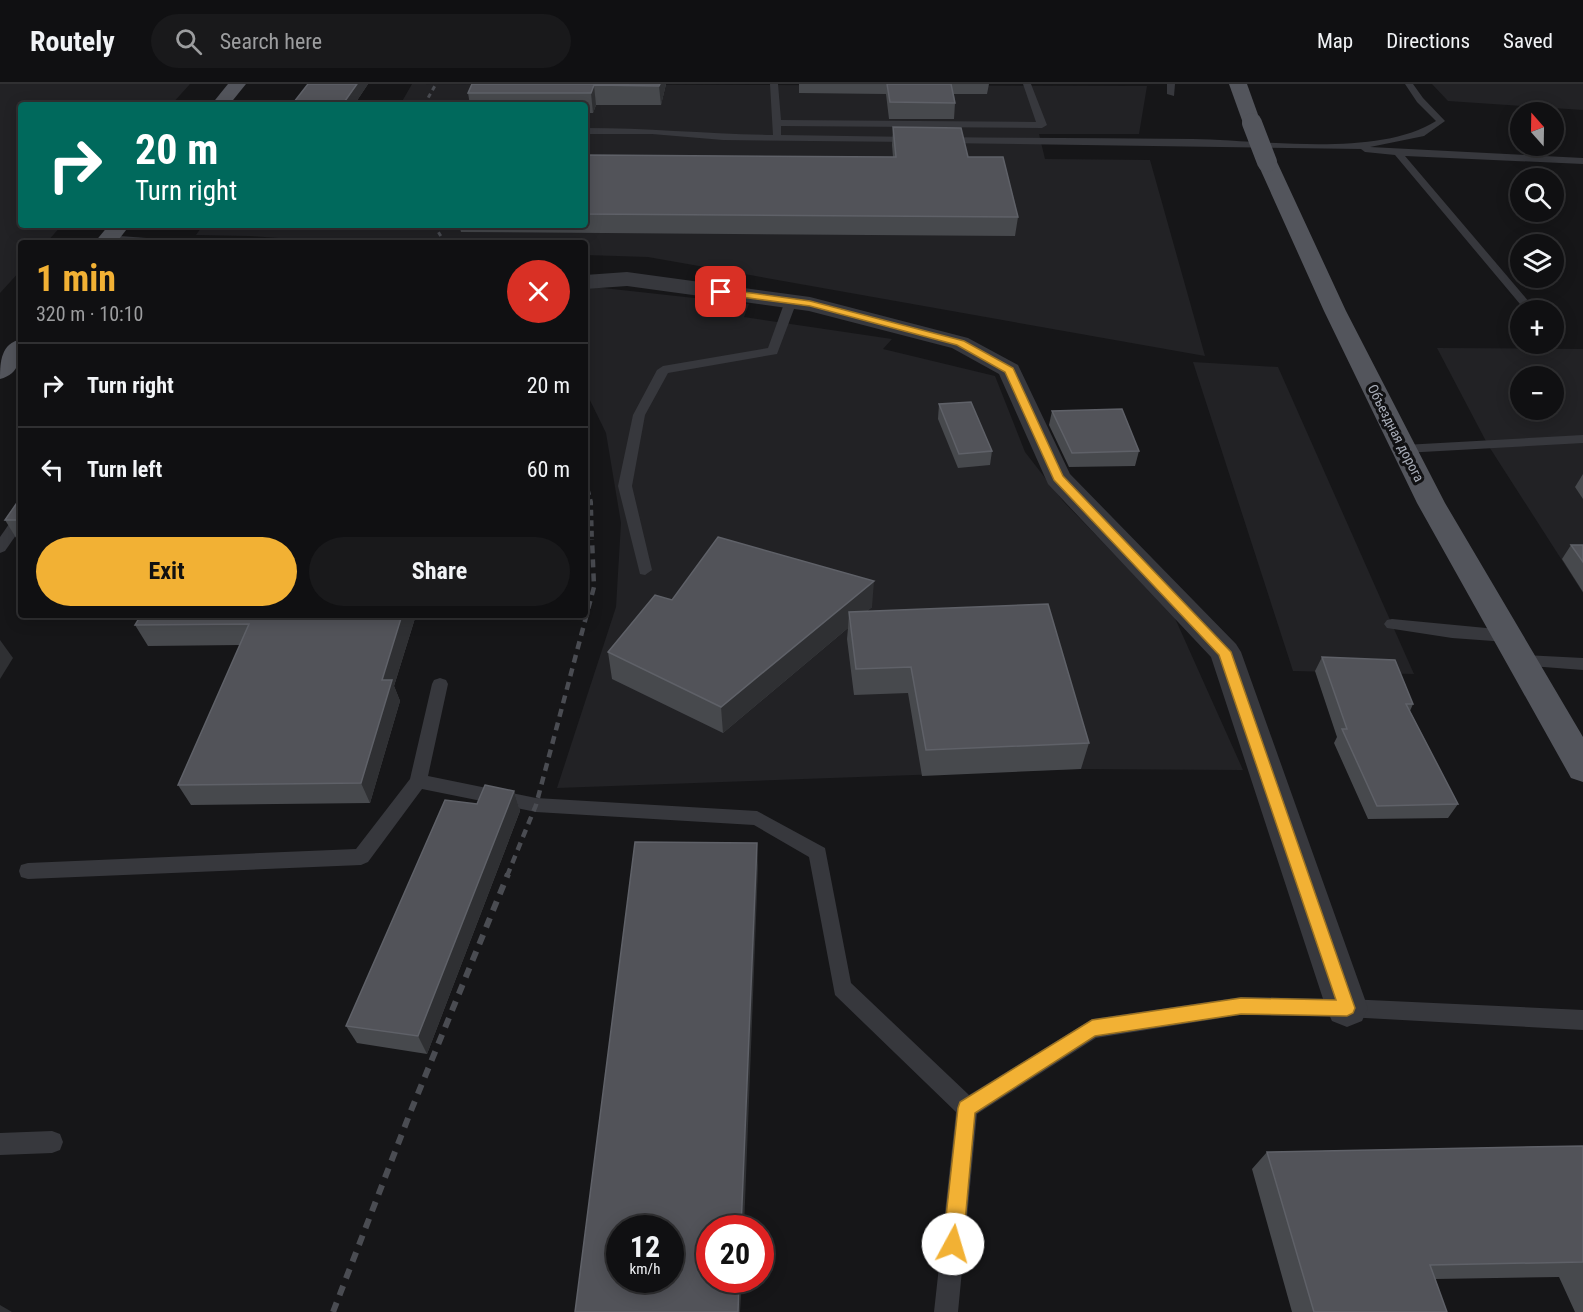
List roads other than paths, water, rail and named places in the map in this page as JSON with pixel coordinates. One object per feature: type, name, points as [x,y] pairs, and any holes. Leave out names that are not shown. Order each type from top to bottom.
[{"type":"main road","points":[[222,102],[237,84]]},
{"type":"main road","name":"Объездная дорога","points":[[1238,84],[1267,162],[1335,311],[1431,503],[1583,768]]},
{"type":"main road","points":[[0,372],[18,350]]},
{"type":"street","points":[[111,236],[135,240]]},
{"type":"street","points":[[588,282],[627,279],[810,304],[960,343],[1009,370],[1058,478],[1225,652],[1347,1008]]},
{"type":"lane","points":[[774,84],[778,123],[776,138]]},
{"type":"lane","points":[[778,123],[1042,125],[1027,84]]},
{"type":"lane","points":[[1171,84],[1171,94]]},
{"type":"lane","points":[[1355,147],[1421,134],[1441,121],[1420,100],[1409,84]]},
{"type":"lane","points":[[588,131],[652,131],[723,137],[776,138],[1194,142],[1355,147],[1398,153],[1583,161]]},
{"type":"lane","points":[[1398,153],[1522,300]]},
{"type":"lane","points":[[645,570],[625,486],[639,415],[663,370],[773,351],[791,301]]},
{"type":"lane","points":[[1404,448],[1583,439]]},
{"type":"lane","points":[[0,548],[18,521]]},
{"type":"lane","points":[[1392,624],[1507,636]]},
{"type":"lane","points":[[1522,661],[1583,664]]},
{"type":"lane","points":[[28,871],[361,857],[418,781],[440,684]]},
{"type":"lane","points":[[418,781],[536,805],[757,818],[818,853],[842,988],[967,1108]]},
{"type":"lane","points":[[967,1108],[1092,1029],[1241,1006],[1347,1008],[1583,1020]]},
{"type":"lane","points":[[946,1312],[967,1108]]},
{"type":"lane","points":[[0,1144],[52,1142]]},
{"type":"railway","points":[[426,102],[436,84]]},
{"type":"railway","points":[[436,228],[443,240]]},
{"type":"railway","points":[[588,490],[591,502],[592,540]]},
{"type":"railway","points":[[588,610],[594,587],[592,539]]},
{"type":"railway","points":[[507,876],[536,805],[586,618]]},
{"type":"railway","points":[[333,1312],[410,1113],[508,874]]}]
